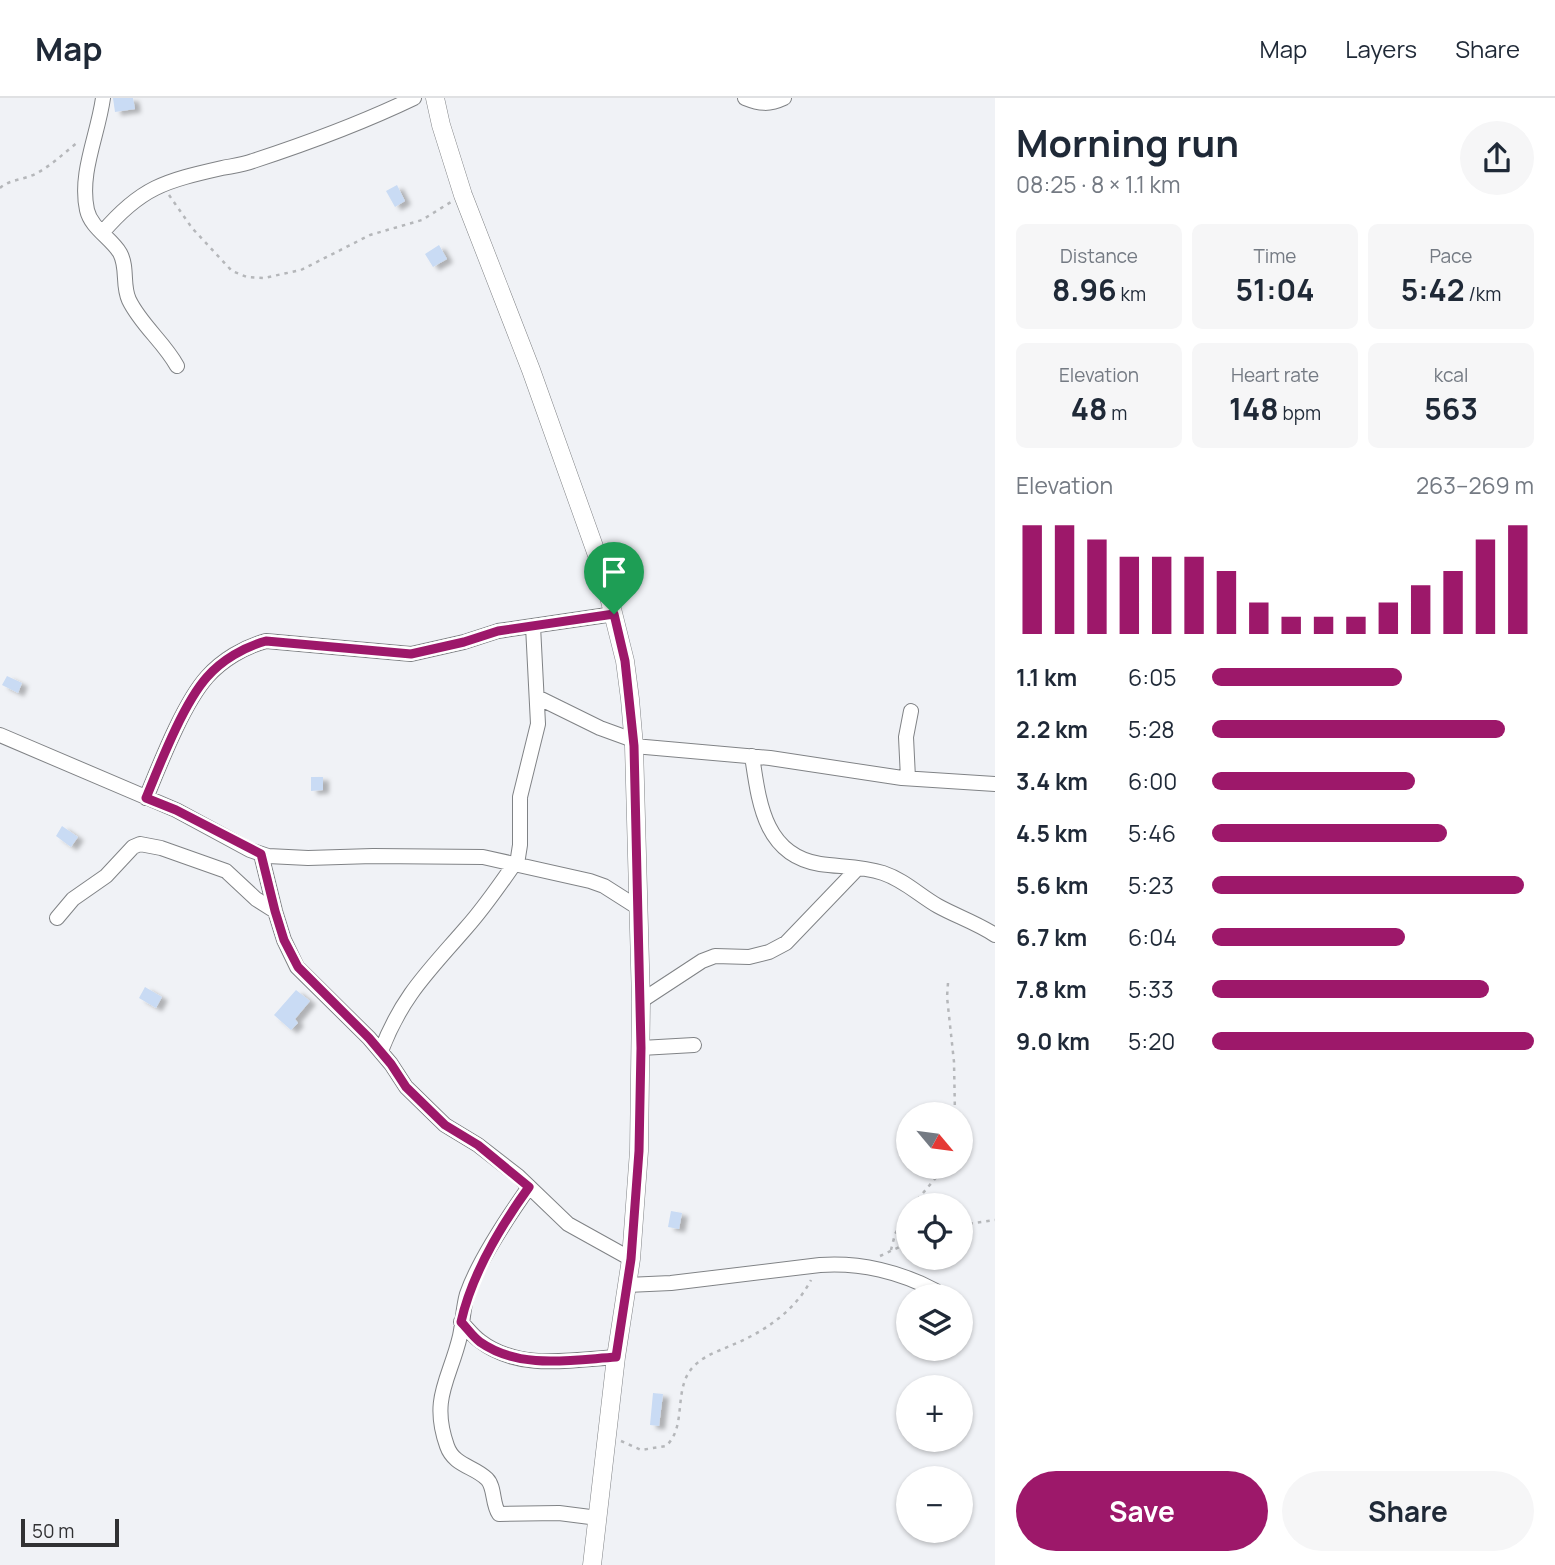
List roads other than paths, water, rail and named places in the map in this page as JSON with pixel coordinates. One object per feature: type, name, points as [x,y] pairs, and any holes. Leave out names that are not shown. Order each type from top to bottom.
[{"type":"street","points":[[103,98],[87,167],[87,210],[92,221],[121,256],[130,303],[177,366]]},
{"type":"street","points":[[102,233],[119,213],[143,193],[161,184],[250,162],[297,144],[326,137],[414,98]]},
{"type":"street","points":[[435,98],[463,195],[531,370],[602,569],[625,661],[634,743],[641,1001],[639,1151],[631,1259],[616,1357],[592,1565]]},
{"type":"street","points":[[745,98],[760,104],[773,103],[784,98]]},
{"type":"street","points":[[146,798],[176,731],[206,677],[250,645],[266,641],[411,654],[498,631],[614,614]]},
{"type":"street","points":[[380,1051],[398,1011],[415,986],[483,908],[516,864],[520,845],[520,797],[538,724],[533,626]]},
{"type":"street","points":[[537,697],[634,743],[908,778],[995,784]]},
{"type":"street","points":[[908,778],[906,737],[911,711]]},
{"type":"street","points":[[0,735],[176,810],[268,856],[308,859],[373,856],[482,857],[590,881],[604,886],[637,906]]},
{"type":"street","points":[[752,757],[764,818],[778,842],[793,856],[816,863],[867,868],[897,879],[940,907],[995,934]]},
{"type":"street","points":[[57,918],[73,900],[106,876],[133,847],[140,844],[162,848],[226,871],[256,899],[275,911]]},
{"type":"street","points":[[261,854],[284,940],[298,967],[380,1051],[406,1087],[445,1125],[478,1145],[568,1224],[631,1259]]},
{"type":"street","points":[[641,1001],[702,961],[715,956],[749,957],[769,952],[786,943],[859,868]]},
{"type":"street","points":[[641,1048],[694,1045]]},
{"type":"street","points":[[529,1187],[467,1294],[460,1336],[444,1382],[439,1406],[447,1448],[455,1460],[491,1483],[493,1501],[499,1514],[559,1514],[598,1518]]},
{"type":"street","points":[[627,1285],[671,1283],[820,1265],[858,1267],[901,1275],[922,1284]]},
{"type":"street","points":[[461,1322],[478,1340],[493,1349],[531,1361],[555,1363],[616,1357]]}]
